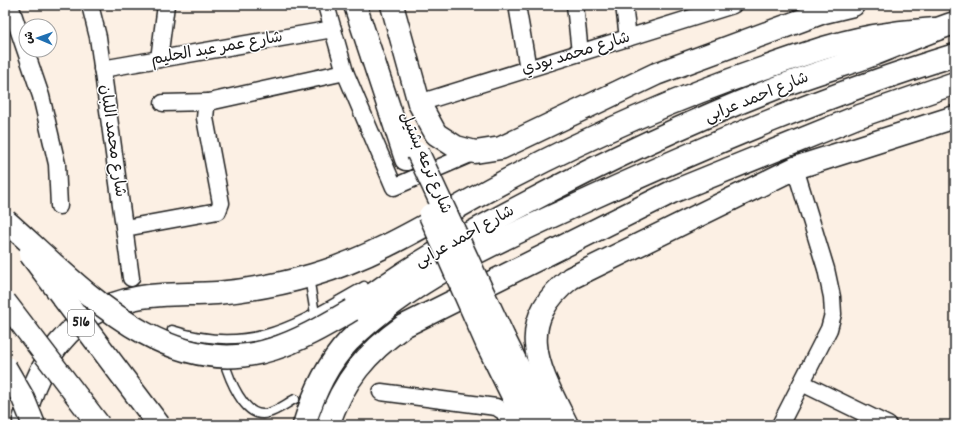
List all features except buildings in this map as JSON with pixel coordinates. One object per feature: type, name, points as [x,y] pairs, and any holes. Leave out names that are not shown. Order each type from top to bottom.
[{"type":"main road","name":"شارع ترعه بشتيل","points":[[355,5],[412,156],[496,342],[527,425]]},
{"type":"main road","name":"شارع ترعه بشتيل","points":[[368,5],[412,156]]},
{"type":"main road","points":[[392,5],[419,103],[436,134],[456,147],[475,152],[501,148],[656,74],[824,12],[853,5]]},
{"type":"main road","name":"شارع احمد عرابى","points":[[5,220],[60,268],[84,292],[118,318],[157,340],[179,349],[202,354],[225,356],[272,350],[294,342],[352,310],[406,270],[474,231],[614,159],[771,90],[888,49],[934,29],[955,23]]},
{"type":"main road","points":[[23,425],[28,403],[38,374],[52,350],[70,330],[93,314],[118,302],[144,296],[237,291],[309,276],[345,264],[386,246],[514,177],[622,124],[720,83],[797,56],[842,43],[887,34],[934,29]]},
{"type":"main road","name":"شارع احمد عرابى","points":[[304,425],[321,380],[333,360],[348,342],[364,327],[415,289],[484,247],[716,142],[850,89],[955,55]]},
{"type":"main road","points":[[328,425],[333,409],[346,384],[362,362],[381,342],[404,326],[672,192],[835,125],[955,83]]},
{"type":"main road","points":[[568,425],[543,375],[536,347],[536,333],[540,319],[552,295],[571,278],[795,168],[955,117]]},
{"type":"main road","name":"516","points":[[5,220],[159,425]]},
{"type":"main road","points":[[5,302],[98,425]]},
{"type":"main road","name":"شارع ترعه بشتيل","points":[[496,342],[547,425]]},
{"type":"main road","points":[[5,367],[23,398],[34,425]]},
{"type":"street","points":[[10,5],[41,96],[57,164],[59,206]]},
{"type":"street","name":"شارع محمد اللبان","points":[[90,5],[98,37],[131,278]]},
{"type":"street","points":[[159,59],[166,5]]},
{"type":"street","points":[[326,5],[344,72],[394,187],[475,152]]},
{"type":"street","points":[[517,5],[528,69]]},
{"type":"street","points":[[575,5],[580,53]]},
{"type":"street","points":[[624,5],[628,38]]},
{"type":"street","name":"شارع محمد بودي","points":[[419,103],[628,38],[692,11],[733,5]]},
{"type":"street","name":"شارع عمر عبد الحليم","points":[[102,69],[333,29]]},
{"type":"street","points":[[163,103],[209,102],[344,72]]},
{"type":"street","points":[[125,228],[215,213],[218,211],[221,204],[205,118],[206,108],[209,102]]},
{"type":"street","points":[[780,425],[829,329],[833,314],[832,297],[826,269],[795,168]]},
{"type":"street","points":[[802,383],[888,425]]},
{"type":"street","points":[[382,392],[496,407],[504,412],[510,425]]},
{"type":"lane","points":[[309,276],[314,314]]},
{"type":"lane","points":[[172,330],[199,337],[220,339],[248,338],[266,335],[299,323],[364,286]]},
{"type":"lane","points":[[220,339],[229,375],[238,394],[252,411],[263,414],[268,413],[295,399]]}]
